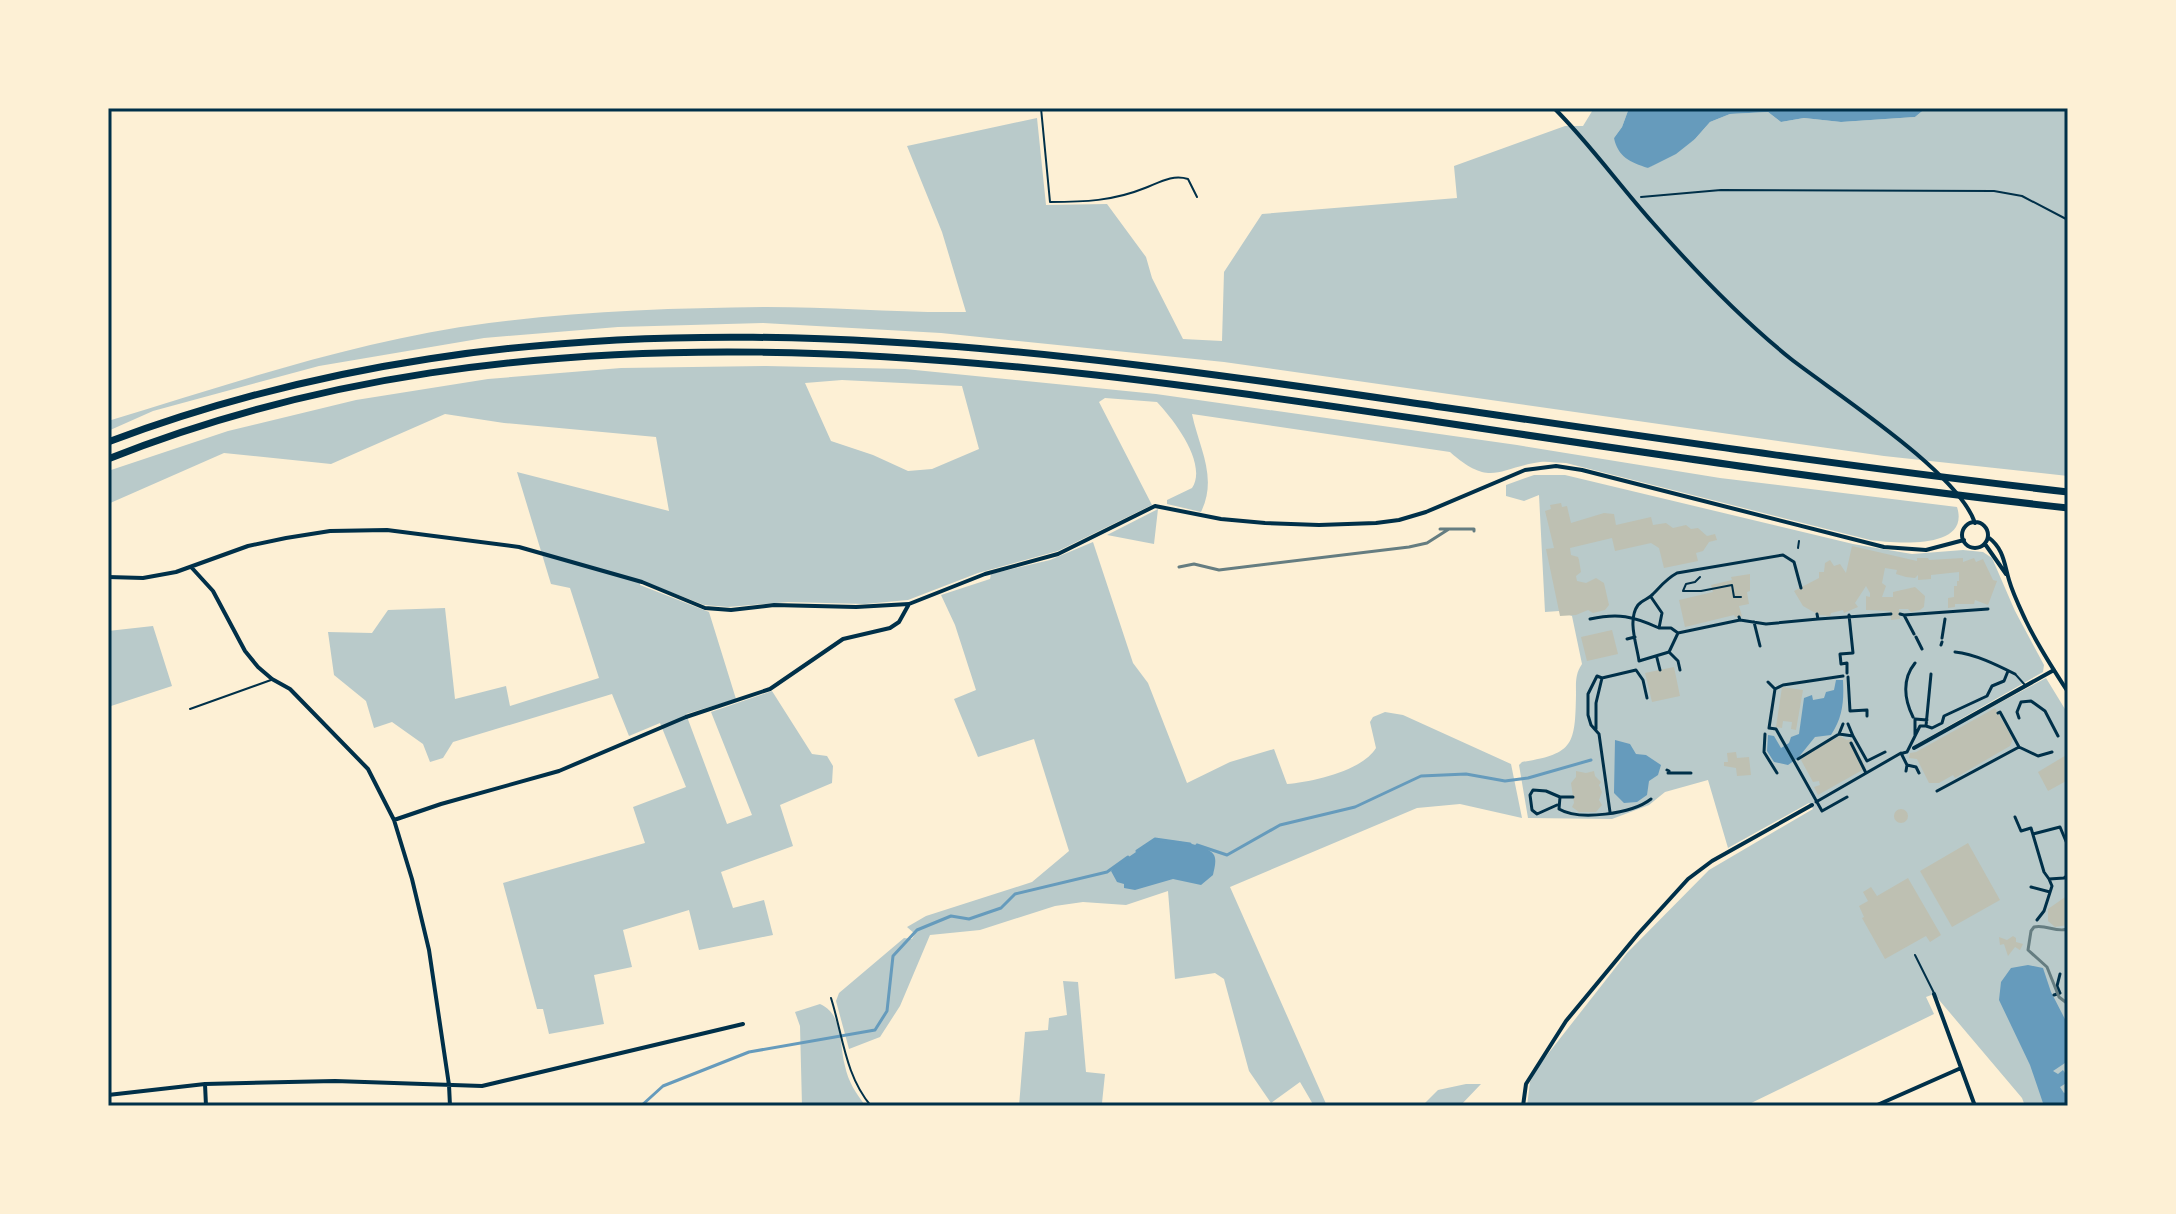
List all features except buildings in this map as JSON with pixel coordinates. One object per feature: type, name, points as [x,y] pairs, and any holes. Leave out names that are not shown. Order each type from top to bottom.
[{"type":"highway","points":[[108,442],[213,406],[284,387],[335,374],[431,358],[489,349],[582,341],[775,336],[934,344],[1141,364],[1923,475],[2068,492]]},
{"type":"highway","points":[[108,459],[217,421],[288,401],[383,381],[557,358],[706,351],[777,352],[916,358],[1100,375],[1245,393],[1718,463],[2068,508]]},
{"type":"street","points":[[1554,108],[1653,224],[1728,304],[1789,357],[1927,463],[1971,510],[1975,523]]},
{"type":"street","points":[[108,577],[143,578],[192,568],[220,555],[286,538],[330,531],[387,530],[519,547],[642,582],[705,608],[731,610],[774,605],[856,607],[909,604],[985,574],[1058,554],[1155,506],[1221,519],[1265,523],[1376,523],[1426,512],[1501,478],[1536,468],[1570,468],[1884,547],[1926,550],[1964,540]]},
{"type":"street","points":[[1964,540],[1966,526],[1975,523],[1984,526],[1988,537],[1996,543],[2007,565],[2024,618],[2068,692]]},
{"type":"street","points":[[1985,544],[1988,537]]},
{"type":"street","points":[[1964,540],[1971,547],[1985,544]]},
{"type":"street","points":[[1985,544],[2008,575]]},
{"type":"street","points":[[1636,670],[1639,661],[1633,620],[1639,603],[1651,597],[1670,577],[1700,568],[1783,555],[1794,562],[1801,588]]},
{"type":"street","points":[[192,568],[213,591],[245,651],[272,679],[290,689],[368,769],[394,820],[429,950],[450,1106]]},
{"type":"street","points":[[1651,597],[1662,613],[1659,628]]},
{"type":"street","points":[[394,820],[559,771],[686,717],[770,689],[843,639],[890,628],[899,622],[909,604]]},
{"type":"street","points":[[1922,649],[1902,614],[1945,615],[1988,609]]},
{"type":"street","points":[[1590,619],[1615,614],[1659,628],[1671,628],[1678,633]]},
{"type":"street","points":[[1639,661],[1669,652],[1678,633],[1739,618],[1766,624],[1818,616],[1891,614]]},
{"type":"street","points":[[1849,615],[1853,653],[1840,654],[1841,664],[1847,663],[1849,717]]},
{"type":"street","points":[[1942,642],[1945,615]]},
{"type":"street","points":[[1754,622],[1760,646]]},
{"type":"street","points":[[1627,639],[1635,637]]},
{"type":"street","points":[[1669,652],[1678,661],[1680,670]]},
{"type":"street","points":[[1955,652],[1972,654],[2015,674]]},
{"type":"street","points":[[1657,658],[1660,670]]},
{"type":"street","points":[[1913,717],[1906,681],[1915,663]]},
{"type":"street","points":[[1597,731],[1588,715],[1588,694],[1597,676],[1602,678],[1636,670]]},
{"type":"street","points":[[1636,670],[1643,680],[1647,698]]},
{"type":"street","points":[[1914,748],[2054,670]]},
{"type":"street","points":[[1523,1106],[1526,1084],[1582,999],[1688,879],[1703,867],[1865,771],[1907,752],[1920,726],[1932,728],[1942,723],[1944,716],[1987,696],[1992,686],[2004,681],[2008,671]]},
{"type":"street","points":[[1926,726],[1931,674]]},
{"type":"street","points":[[1775,689],[1846,675]]},
{"type":"street","points":[[1602,678],[1596,703],[1597,731],[1610,812]]},
{"type":"street","points":[[1768,682],[1775,689]]},
{"type":"street","points":[[1775,689],[1769,728],[1776,729],[1814,804],[1822,811],[1847,797]]},
{"type":"street","points":[[2019,718],[2016,711],[2025,701],[2035,703],[2045,711],[2058,736]]},
{"type":"street","points":[[1850,711],[1867,710],[1867,716]]},
{"type":"street","points":[[1998,713],[2019,747],[2038,756],[2052,752]]},
{"type":"street","points":[[1915,735],[1915,719],[1927,719]]},
{"type":"street","points":[[1798,759],[1839,734],[1843,724]]},
{"type":"street","points":[[1848,724],[1861,763],[1854,749],[1853,740]]},
{"type":"street","points":[[1765,734],[1764,752],[1777,773]]},
{"type":"street","points":[[1839,734],[1853,740],[1867,761],[1885,752]]},
{"type":"street","points":[[1853,740],[1865,771]]},
{"type":"street","points":[[1937,791],[2019,747]]},
{"type":"street","points":[[1854,749],[1865,771]]},
{"type":"street","points":[[1901,753],[1907,768],[1916,767],[1919,773]]},
{"type":"street","points":[[1994,761],[1997,766]]},
{"type":"street","points":[[1668,771],[1691,773]]},
{"type":"street","points":[[1560,797],[1557,805],[1537,814],[1532,810],[1530,795],[1533,790],[1573,797]]},
{"type":"street","points":[[1557,805],[1562,812],[1579,815],[1638,807],[1651,799]]},
{"type":"street","points":[[2015,817],[2021,831],[2031,828],[2044,872],[2052,886],[2044,911],[2037,920]]},
{"type":"street","points":[[2033,834],[2060,827],[2068,846]]},
{"type":"street","points":[[2038,872],[2044,872]]},
{"type":"street","points":[[2049,879],[2068,875]]},
{"type":"street","points":[[2031,887],[2050,892]]},
{"type":"street","points":[[2054,995],[2060,993],[2057,986],[2060,974]]},
{"type":"street","points":[[1934,994],[1975,1106]]},
{"type":"street","points":[[108,1095],[205,1084],[335,1081],[482,1086],[743,1024]]},
{"type":"street","points":[[1875,1106],[1961,1068]]},
{"type":"street","points":[[205,1084],[206,1106]]},
{"type":"lane","points":[[1798,548],[1799,541]]},
{"type":"lane","points":[[2015,674],[2026,686]]},
{"type":"lane","points":[[190,709],[272,679]]},
{"type":"lane","points":[[1915,955],[1934,994]]},
{"type":"lane","points":[[831,998],[841,1029],[848,1069],[858,1091],[871,1106]]},
{"type":"path","points":[[1041,108],[1050,202],[1096,202],[1126,196],[1177,176],[1188,179],[1197,197]]},
{"type":"path","points":[[1631,198],[1721,190],[1994,191],[2022,196],[2068,220]]},
{"type":"path","points":[[1700,568],[1699,579],[1686,584],[1683,587],[1685,593],[1732,585],[1734,597],[1741,597]]},
{"type":"shaded area","points":[[1594,108],[1629,108],[1614,138],[1648,168],[1695,139],[1710,122],[1730,114],[1768,112],[1781,122],[1804,118],[1841,122],[1915,117],[1926,108],[2068,108],[2068,476],[1884,456],[1224,362],[941,333],[763,323],[618,327],[484,338],[319,366],[153,411],[108,431],[108,421],[296,364],[392,340],[489,323],[592,313],[697,308],[966,312],[942,232],[907,146],[1037,118],[1046,205],[1107,204],[1146,257],[1152,278],[1183,339],[1222,341],[1224,272],[1262,214],[1457,198],[1454,166],[1565,126],[1583,126]]},
{"type":"shaded area","points":[[766,366],[905,369],[1156,394],[1517,445],[1720,478],[1957,507],[1958,521],[1953,531],[1942,538],[1911,542],[1870,540],[1566,463],[1540,462],[1485,473],[1475,470],[1450,452],[1192,414],[1206,463],[1208,487],[1201,512],[1167,504],[1167,500],[1192,488],[1196,467],[1187,443],[1164,410],[1157,402],[1105,398],[1099,402],[1152,505],[1058,551],[978,573],[908,600],[865,604],[788,602],[728,607],[704,605],[640,580],[640,585],[709,612],[736,699],[686,714],[727,824],[752,815],[711,712],[772,691],[812,754],[827,756],[833,766],[832,783],[780,805],[793,846],[721,872],[733,908],[764,900],[773,935],[699,950],[689,910],[623,930],[632,967],[594,975],[604,1024],[549,1034],[543,1009],[537,1009],[503,883],[645,843],[633,807],[686,787],[660,723],[629,736],[612,694],[453,742],[443,758],[430,762],[423,744],[392,722],[374,728],[366,701],[334,675],[328,632],[372,633],[388,610],[445,608],[455,699],[506,686],[510,706],[599,678],[570,588],[551,584],[517,472],[669,511],[656,437],[504,423],[445,414],[331,464],[224,453],[108,504],[108,471],[228,431],[356,400],[488,379],[621,368]],"holes":[[[842,380],[962,386],[979,449],[932,469],[908,471],[831,441],[805,383]]]},
{"type":"shaded area","points":[[1534,475],[1565,475],[1853,544],[1912,554],[1963,550],[1983,552],[1992,558],[2015,611],[2044,665],[2043,672],[1917,744],[1915,748],[2046,678],[2068,714],[2068,1106],[2025,1106],[2022,1098],[1934,994],[1926,997],[1934,1014],[1745,1106],[1527,1106],[1530,1082],[1540,1064],[1627,953],[1709,870],[1813,809],[1809,803],[1728,848],[1708,780],[1665,792],[1649,805],[1612,819],[1528,818],[1519,765],[1552,755],[1568,744],[1574,725],[1576,679],[1582,664],[1572,616],[1559,611],[1545,612],[1539,495],[1524,501],[1506,496],[1506,485]]},
{"type":"shaded area","points":[[1158,509],[1154,544],[1107,535]]},
{"type":"shaded area","points":[[1093,542],[1133,663],[1148,683],[1187,783],[1230,762],[1274,749],[1287,784],[1336,774],[1360,763],[1376,748],[1370,722],[1373,717],[1385,712],[1403,715],[1511,764],[1522,818],[1460,804],[1417,808],[1230,887],[1327,1106],[1314,1106],[1300,1082],[1271,1103],[1249,1071],[1224,979],[1215,973],[1175,979],[1168,891],[1126,905],[1083,902],[1055,906],[980,930],[930,935],[900,1006],[880,1037],[849,1049],[836,1001],[839,993],[904,938],[912,939],[915,934],[907,927],[926,916],[1032,882],[1069,851],[1034,739],[978,757],[954,699],[976,690],[955,625],[941,595],[990,579],[991,574],[1050,560]]},
{"type":"shaded area","points":[[153,626],[172,686],[108,707],[108,631]]},
{"type":"shaded area","points":[[1063,981],[1078,982],[1086,1072],[1105,1074],[1102,1103],[1019,1106],[1025,1032],[1048,1030],[1049,1018],[1067,1015]]},
{"type":"shaded area","points":[[820,1004],[828,1009],[837,1023],[848,1077],[866,1106],[802,1106],[800,1026],[795,1012]]},
{"type":"shaded area","points":[[1481,1084],[1460,1106],[1422,1106],[1438,1090]]},
{"type":"water","points":[[1629,108],[1926,108],[1915,117],[1841,122],[1804,118],[1781,122],[1768,112],[1730,114],[1710,122],[1676,154],[1648,168],[1626,158],[1618,150],[1614,138]]},
{"type":"water","points":[[1836,680],[1843,680],[1843,702],[1831,735],[1815,737],[1788,765],[1774,762],[1767,751],[1768,735],[1774,736],[1781,748],[1789,743],[1791,737],[1799,734],[1804,698],[1812,695],[1813,700],[1824,698],[1826,692],[1834,690]]},
{"type":"water","points":[[1615,740],[1630,744],[1636,754],[1646,755],[1661,765],[1658,775],[1649,781],[1647,795],[1637,802],[1624,803],[1614,793]]},
{"type":"water","points":[[1155,839],[1187,843],[1210,851],[1215,860],[1213,875],[1201,885],[1173,879],[1135,890],[1124,888],[1124,884],[1117,882],[1111,871]]},
{"type":"water","points":[[2028,965],[2043,968],[2068,1025],[2068,1061],[2053,1071],[2058,1074],[2063,1070],[2068,1072],[2068,1082],[2060,1087],[2064,1093],[2068,1091],[2068,1106],[2044,1106],[2030,1065],[1999,1000],[2001,982],[2011,968]]},
{"type":"waterway","points":[[1197,845],[1227,855],[1280,825],[1355,807],[1421,776],[1466,774],[1505,781],[1528,778],[1591,760]]},
{"type":"waterway","points":[[1137,851],[1155,839],[1190,844]]},
{"type":"waterway","points":[[641,1106],[663,1086],[749,1052],[875,1030],[887,1011],[893,956],[917,930],[951,916],[969,919],[1001,908],[1015,894],[1107,872],[1128,857]]},
{"type":"railway","points":[[1440,529],[1474,531]]},
{"type":"railway","points":[[1179,567],[1194,564],[1219,570],[1409,547],[1427,543],[1449,529]]},
{"type":"railway","points":[[2068,929],[2034,927],[2028,950],[2047,967],[2059,997],[2068,1004]]}]
